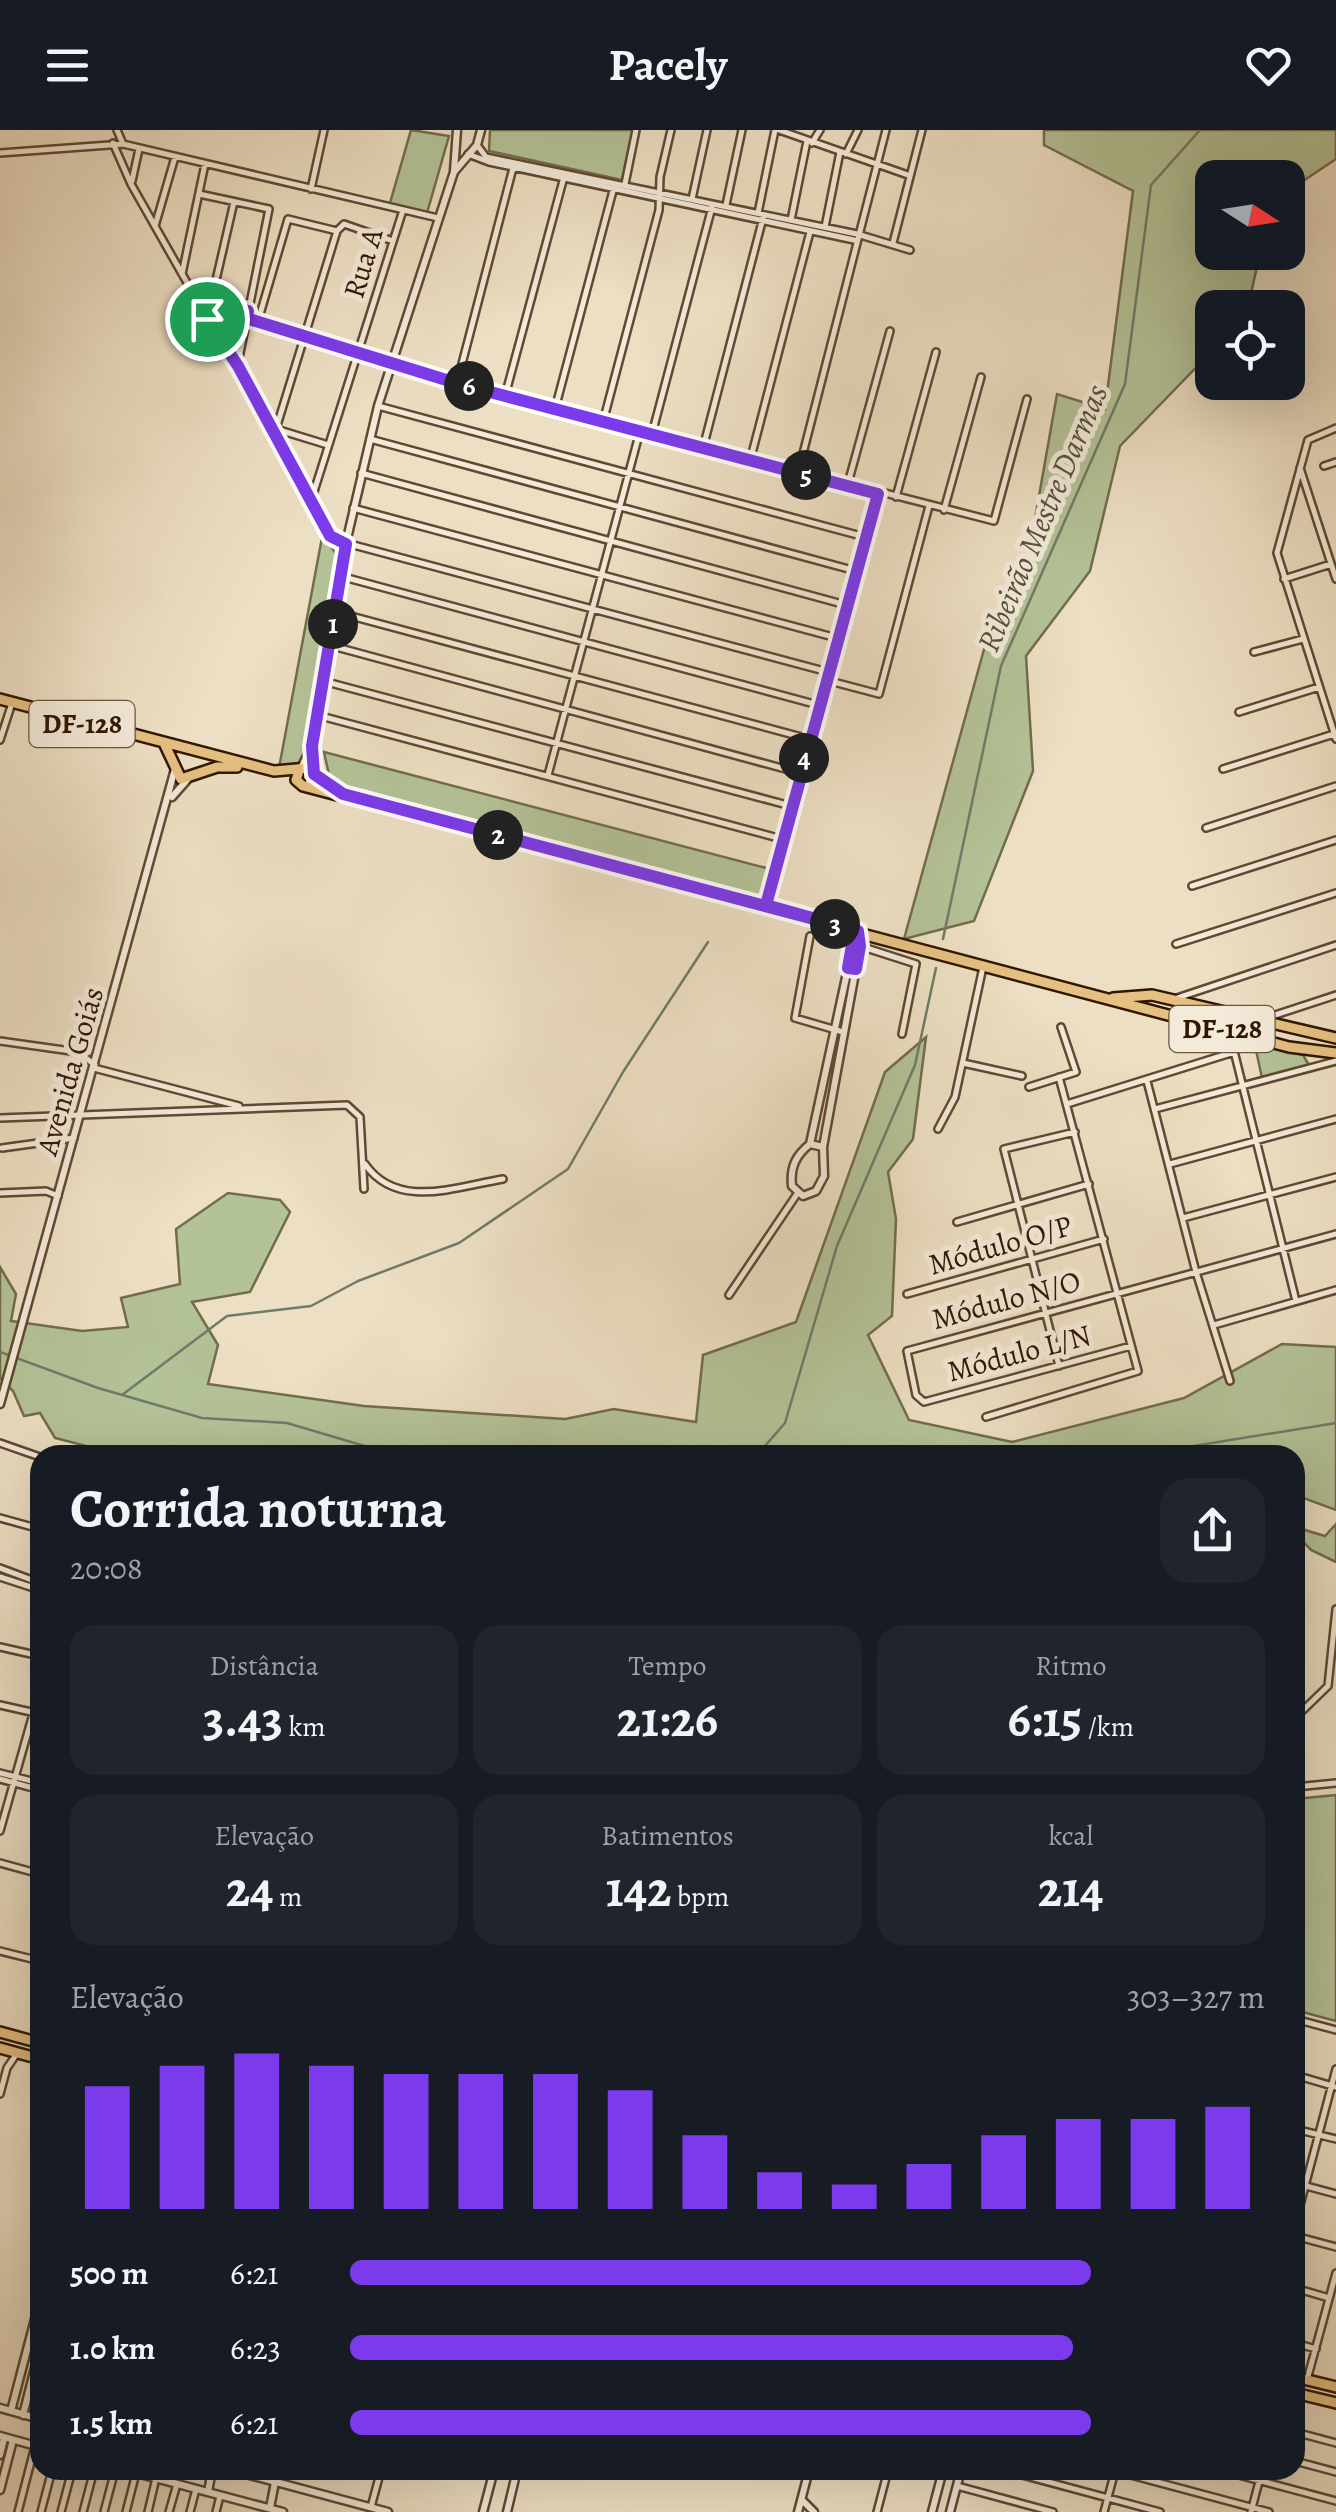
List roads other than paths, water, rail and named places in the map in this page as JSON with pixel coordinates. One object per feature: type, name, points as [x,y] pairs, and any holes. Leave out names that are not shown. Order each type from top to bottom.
[{"type":"main road","name":"DF-128","points":[[0,700],[165,746],[305,776],[343,794],[1244,1035],[1305,1050],[1336,1053]]},
{"type":"main road","name":"DF-128","points":[[165,746],[179,778],[187,780],[207,770],[238,768],[305,776]]},
{"type":"main road","points":[[176,768],[186,757],[205,755],[207,770]]},
{"type":"main road","name":"DF-128","points":[[1110,998],[1148,995],[1336,1038]]},
{"type":"main road","points":[[1166,1014],[1164,1004],[1172,1000]]},
{"type":"main road","points":[[1305,1050],[1318,1042],[1310,1032]]},
{"type":"main road","points":[[1,2034],[30,2041]]},
{"type":"main road","points":[[0,2048],[30,2055]]},
{"type":"main road","points":[[1307,2380],[1336,2387]]},
{"type":"main road","points":[[1318,2399],[1324,2384]]},
{"type":"main road","points":[[1305,2396],[1336,2403]]},
{"type":"street","points":[[117,130],[124,144]]},
{"type":"street","points":[[311,188],[324,130]]},
{"type":"street","points":[[305,776],[361,473],[378,406],[454,172],[457,130]]},
{"type":"street","points":[[454,172],[477,144],[481,130]]},
{"type":"street","points":[[625,184],[636,130]]},
{"type":"street","points":[[603,422],[660,194],[671,130]]},
{"type":"street","points":[[692,198],[706,130]]},
{"type":"street","points":[[730,209],[742,130]]},
{"type":"street","points":[[703,448],[777,130],[908,174]]},
{"type":"street","points":[[791,220],[810,142],[820,130]]},
{"type":"street","points":[[825,228],[843,153],[858,130]]},
{"type":"street","points":[[798,473],[886,130]]},
{"type":"street","points":[[892,244],[922,130]]},
{"type":"street","points":[[113,143],[131,184],[207,319],[276,430],[330,536],[346,544],[828,672]]},
{"type":"street","points":[[0,153],[124,144],[440,218]]},
{"type":"street","points":[[477,144],[486,157],[514,165],[625,184],[730,209]]},
{"type":"street","points":[[454,148],[614,187],[692,198],[810,232],[856,237],[910,250]]},
{"type":"street","points":[[131,184],[139,149]]},
{"type":"street","points":[[155,226],[175,157]]},
{"type":"street","points":[[182,275],[205,164]]},
{"type":"street","points":[[456,383],[514,165]]},
{"type":"street","points":[[505,396],[564,176]]},
{"type":"street","points":[[614,187],[625,184]]},
{"type":"street","points":[[555,409],[614,187]]},
{"type":"street","points":[[199,194],[270,209],[238,366]]},
{"type":"street","points":[[207,319],[234,202]]},
{"type":"street","points":[[652,434],[712,207]]},
{"type":"street","name":"Rua A","points":[[311,501],[403,210]]},
{"type":"street","points":[[760,216],[856,237]]},
{"type":"street","points":[[258,321],[288,219],[337,231]]},
{"type":"street","points":[[276,430],[337,231],[344,224],[394,240]]},
{"type":"street","points":[[750,461],[810,232]]},
{"type":"street","points":[[212,300],[258,321],[456,383],[994,521],[1026,400]]},
{"type":"street","points":[[847,486],[890,330]]},
{"type":"street","points":[[896,497],[936,352]]},
{"type":"street","points":[[944,510],[981,378]]},
{"type":"street","points":[[378,406],[866,537]]},
{"type":"street","points":[[1223,769],[1335,736],[1277,554],[1299,464],[1314,435],[1336,428]]},
{"type":"street","points":[[276,430],[328,445]]},
{"type":"street","points":[[548,776],[640,431]]},
{"type":"street","points":[[370,439],[856,571]]},
{"type":"street","points":[[1324,466],[1336,462]]},
{"type":"street","points":[[1299,464],[1336,579]]},
{"type":"street","points":[[361,473],[846,605]]},
{"type":"street","points":[[766,905],[878,494]]},
{"type":"street","points":[[826,680],[879,694],[929,506]]},
{"type":"street","points":[[353,508],[838,638]]},
{"type":"street","points":[[1284,579],[1331,564]]},
{"type":"street","points":[[340,576],[818,705]]},
{"type":"street","points":[[336,612],[809,739]]},
{"type":"street","points":[[1254,652],[1303,639]]},
{"type":"street","points":[[329,646],[800,772]]},
{"type":"street","points":[[323,680],[791,806]]},
{"type":"street","points":[[1239,712],[1319,687]]},
{"type":"street","points":[[0,740],[12,703]]},
{"type":"street","points":[[317,715],[782,839]]},
{"type":"street","name":"Avenida Goiás","points":[[0,1404],[176,768]]},
{"type":"street","name":"Avenida Goiás","points":[[166,807],[187,780]]},
{"type":"street","points":[[1206,828],[1336,786]]},
{"type":"street","points":[[1192,886],[1336,840]]},
{"type":"street","points":[[1176,944],[1336,893]]},
{"type":"street","points":[[798,1194],[811,1194],[820,1186],[830,1082],[852,968],[860,946],[853,929]]},
{"type":"street","points":[[852,968],[853,929]]},
{"type":"street","points":[[810,936],[795,1018],[840,1031]]},
{"type":"street","points":[[1172,1000],[1336,945]]},
{"type":"street","points":[[860,946],[916,964],[902,1034]]},
{"type":"street","points":[[938,1128],[955,1097],[983,964]]},
{"type":"street","points":[[1258,1020],[1336,996]]},
{"type":"street","points":[[1030,1087],[1076,1072],[1061,1027]]},
{"type":"street","points":[[1220,1028],[1232,1043],[1296,1301]]},
{"type":"street","points":[[1232,1043],[1244,1035]]},
{"type":"street","points":[[0,1041],[78,1052],[95,1066],[242,1107]]},
{"type":"street","points":[[1305,1050],[1312,1066]]},
{"type":"street","points":[[1067,1104],[1234,1052]]},
{"type":"street","points":[[1154,1109],[1336,1061]]},
{"type":"street","points":[[964,1063],[1022,1076]]},
{"type":"street","points":[[986,1417],[1138,1371],[1060,1077]]},
{"type":"street","points":[[1147,1080],[1196,1272],[1230,1381]]},
{"type":"street","points":[[798,1194],[792,1186],[794,1162],[810,1144],[830,1082]]},
{"type":"street","points":[[0,1118],[347,1105],[360,1117],[364,1188]]},
{"type":"street","points":[[1168,1164],[1336,1120]]},
{"type":"street","points":[[1059,1366],[1004,1150],[1074,1132]]},
{"type":"street","points":[[2,1148],[74,1138]]},
{"type":"street","points":[[810,1144],[823,1147]]},
{"type":"street","points":[[364,1162],[376,1180],[412,1194],[503,1179]]},
{"type":"street","points":[[1183,1218],[1336,1177]]},
{"type":"street","points":[[957,1222],[1089,1184]]},
{"type":"street","points":[[0,1194],[46,1191],[58,1196]]},
{"type":"street","points":[[729,1295],[798,1194]]},
{"type":"street","name":"Módulo N/O","points":[[919,1400],[907,1351],[1336,1234]]},
{"type":"street","name":"Módulo O/P","points":[[908,1294],[1104,1239]]},
{"type":"street","points":[[1214,1325],[1336,1290]]},
{"type":"street","name":"Módulo L/N","points":[[919,1400],[1132,1346]]},
{"type":"street","points":[[0,1443],[30,1453]]},
{"type":"street","points":[[0,1518],[30,1527]]},
{"type":"street","points":[[0,1568],[30,1582]]},
{"type":"street","points":[[0,1576],[30,1584]]},
{"type":"street","points":[[1305,1708],[1328,1686],[1336,1609]]},
{"type":"street","points":[[0,1647],[30,1654]]},
{"type":"street","points":[[0,1704],[30,1712]]},
{"type":"street","points":[[0,1831],[30,1731]]},
{"type":"street","points":[[0,1776],[30,1784]]},
{"type":"street","points":[[1305,1786],[1336,1782]]},
{"type":"street","points":[[0,1864],[30,1872]]},
{"type":"street","points":[[0,1950],[30,1958]]},
{"type":"street","points":[[1305,2022],[1336,2030]]},
{"type":"street","points":[[0,2094],[7,2068],[18,2052]]},
{"type":"street","points":[[1336,2068],[1305,2185],[1336,2194]]},
{"type":"street","points":[[1305,2078],[1334,2087]]},
{"type":"street","points":[[1305,2132],[1336,2140]]},
{"type":"street","points":[[1305,2239],[1336,2247]]},
{"type":"street","points":[[1307,2380],[1336,2273]]},
{"type":"street","points":[[1305,2291],[1329,2298]]},
{"type":"street","points":[[11,2412],[30,2339]]},
{"type":"street","points":[[1305,2346],[1316,2349]]},
{"type":"street","points":[[21,2374],[30,2378]]},
{"type":"street","points":[[22,2414],[30,2386]]},
{"type":"street","points":[[0,2408],[30,2416]]},
{"type":"street","points":[[1305,2435],[1336,2444]]},
{"type":"street","points":[[0,2455],[6,2438]]},
{"type":"street","points":[[0,2490],[6,2438]]},
{"type":"street","points":[[1305,2464],[1336,2472]]},
{"type":"street","points":[[18,2512],[30,2471]]},
{"type":"street","points":[[40,2512],[49,2480]]},
{"type":"street","points":[[61,2512],[69,2480]]},
{"type":"street","points":[[83,2512],[91,2480]]},
{"type":"street","points":[[104,2512],[112,2480]]},
{"type":"street","points":[[126,2512],[134,2480]]},
{"type":"street","points":[[148,2512],[156,2480]]},
{"type":"street","points":[[163,2480],[260,2509],[283,2512]]},
{"type":"street","points":[[208,2492],[210,2480]]},
{"type":"street","points":[[268,2480],[388,2512]]},
{"type":"street","points":[[371,2508],[378,2480]]},
{"type":"street","points":[[483,2512],[491,2480]]},
{"type":"street","points":[[507,2512],[515,2480]]},
{"type":"street","points":[[806,2480],[801,2499],[806,2512]]},
{"type":"street","points":[[877,2512],[885,2480]]},
{"type":"street","points":[[932,2512],[941,2480]]},
{"type":"street","points":[[950,2512],[958,2480]]},
{"type":"street","points":[[1041,2480],[1160,2512]]},
{"type":"street","points":[[1104,2512],[1112,2480]]},
{"type":"street","points":[[1148,2480],[1269,2512]]},
{"type":"street","points":[[1251,2510],[1259,2480],[1336,2501]]},
{"type":"street","points":[[270,2508],[275,2482]]},
{"type":"street","points":[[170,2512],[177,2484]]},
{"type":"street","points":[[957,2486],[1053,2512]]},
{"type":"street","points":[[190,2512],[196,2489]]},
{"type":"street","points":[[216,2512],[220,2495]]},
{"type":"waterway","name":"Ribeirão Mestre Darmas","points":[[943,939],[1001,666],[1125,384],[1151,185],[1200,130]]},
{"type":"waterway","points":[[122,1395],[227,1316],[311,1306],[358,1281],[459,1243],[568,1169],[623,1072],[708,942]]},
{"type":"waterway","name":"Ribeirão Mestre Darmas","points":[[766,1445],[785,1423],[837,1246],[915,1065],[936,968]]},
{"type":"waterway","name":"Ribeirão Mestre Darmas","points":[[0,1352],[98,1388],[202,1418],[287,1423],[361,1445]]},
{"type":"waterway","points":[[1200,1445],[1336,1423]]}]
